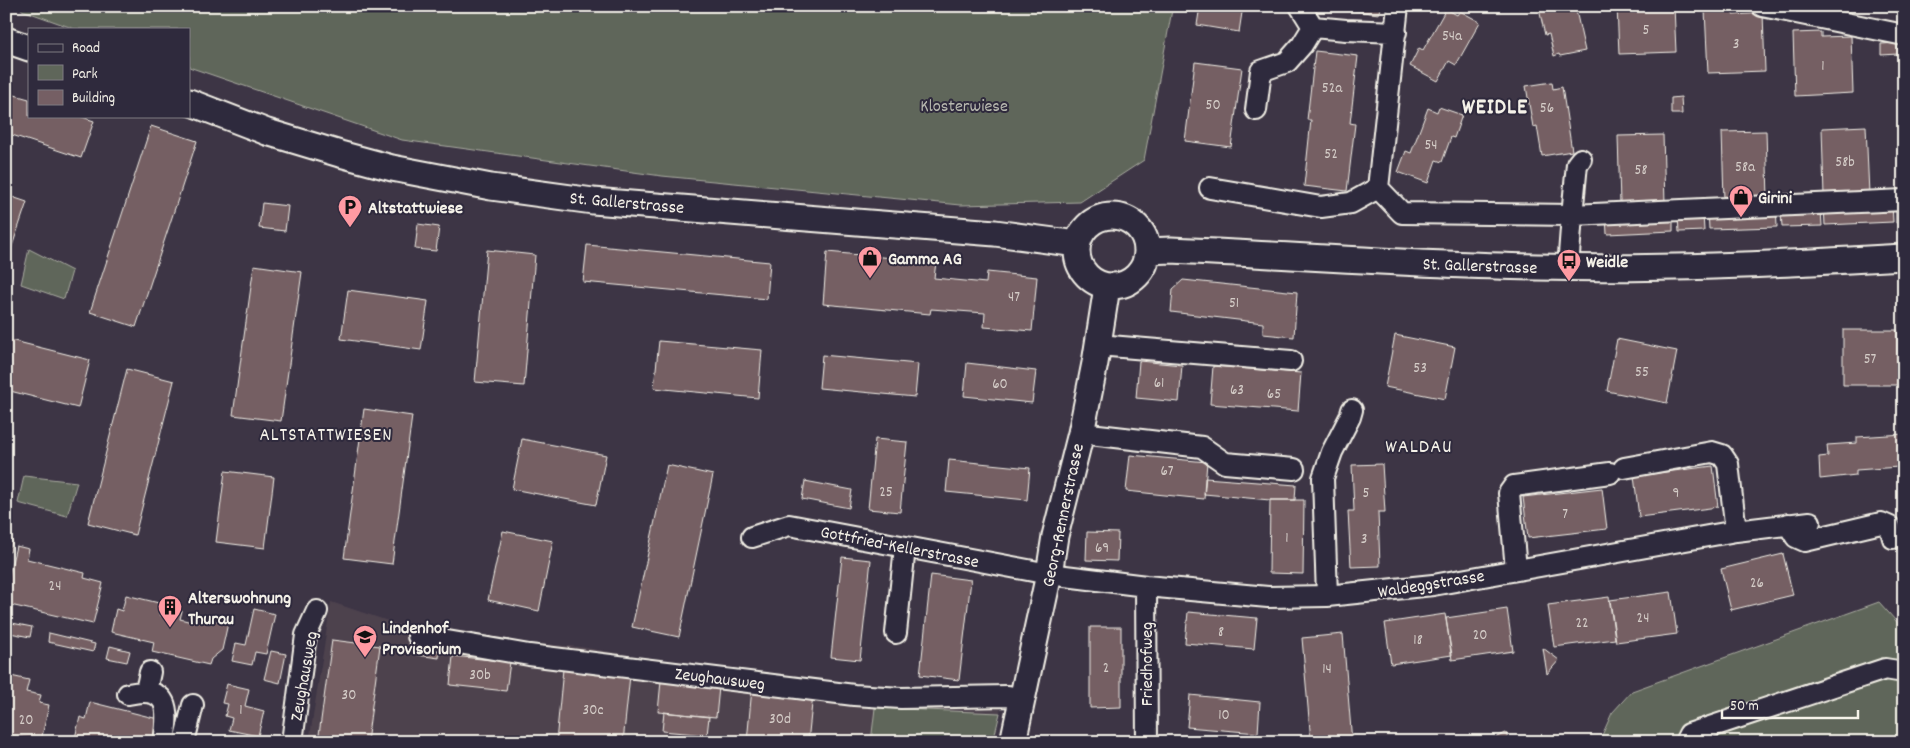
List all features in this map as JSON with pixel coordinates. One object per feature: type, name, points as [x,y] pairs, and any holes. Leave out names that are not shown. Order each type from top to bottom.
[{"type":"main road","points":[[6,40],[28,48]]},
{"type":"main road","name":"St. Gallerstrasse","points":[[190,102],[267,132],[340,154],[392,168],[491,186],[593,200],[985,232],[1077,244]]},
{"type":"main road","points":[[1114,216],[1127,219],[1137,227],[1144,238],[1147,251],[1145,263],[1140,274],[1130,282],[1119,286],[1107,287],[1093,282],[1082,272],[1077,259],[1077,244],[1082,232],[1090,223],[1102,217],[1114,216]]},
{"type":"main road","name":"St. Gallerstrasse","points":[[1147,251],[1230,252],[1442,265],[1568,268],[1711,266],[1904,257]]},
{"type":"main road","name":"Georg-Rennerstrasse","points":[[1013,742],[1049,574],[1055,536],[1080,433],[1098,345],[1107,287]]},
{"type":"street","points":[[1300,6],[1312,27]]},
{"type":"street","points":[[1378,188],[1398,6]]},
{"type":"street","points":[[1762,6],[1904,35]]},
{"type":"street","points":[[1312,27],[1396,32]]},
{"type":"street","points":[[1256,110],[1261,71],[1287,62],[1302,45],[1312,27]]},
{"type":"street","points":[[1568,268],[1577,164],[1582,159]]},
{"type":"street","points":[[1210,188],[1322,206],[1352,203],[1378,188]]},
{"type":"street","points":[[1378,188],[1402,213],[1572,215],[1904,200]]},
{"type":"street","points":[[1098,345],[1291,361]]},
{"type":"street","points":[[1327,596],[1323,478],[1332,452],[1352,410]]},
{"type":"street","points":[[1080,433],[1202,447],[1224,463],[1294,469]]},
{"type":"street","points":[[1516,569],[1509,493],[1514,486],[1617,471],[1712,452],[1722,455],[1728,464],[1736,531]]},
{"type":"street","name":"Waldeggstrasse","points":[[1049,574],[1268,598],[1327,596],[1433,585],[1736,531],[1810,522]]},
{"type":"street","points":[[1788,524],[1796,537],[1805,541],[1881,523],[1890,528],[1893,538]]},
{"type":"street","name":"Gottfried-Kellerstrasse","points":[[752,537],[789,525],[1049,574]]},
{"type":"street","points":[[896,632],[905,547]]},
{"type":"street","name":"Friedhofweg","points":[[1146,586],[1147,742]]},
{"type":"street","name":"Zeughausweg","points":[[292,742],[306,635],[317,611]]},
{"type":"street","name":"Zeughausweg","points":[[418,636],[530,655],[854,695],[901,698],[1008,696],[1023,699]]},
{"type":"street","points":[[1685,742],[1690,734],[1885,669],[1904,672]]},
{"type":"street","points":[[141,686],[160,698],[168,711],[164,742]]},
{"type":"street","points":[[184,742],[193,705]]},
{"type":"shaded area","points":[[331,602],[412,629],[499,641],[581,647],[685,665],[883,689],[1005,689],[993,742],[309,742]]},
{"type":"green space","name":"Klosterwiese","points":[[20,6],[1162,6],[1172,10],[1144,160],[1080,202],[961,205],[662,176],[402,140],[190,67],[190,28],[72,28],[22,10]]},
{"type":"green space","points":[[29,249],[72,271],[64,299],[21,284]]},
{"type":"green space","points":[[24,476],[77,482],[67,516],[18,503]]},
{"type":"green space","points":[[1879,602],[1904,630],[1904,742],[1599,742],[1612,713],[1632,691]]},
{"type":"green space","points":[[875,708],[1000,713],[993,742],[871,742]]},
{"type":"building","points":[[1200,6],[1243,6],[1239,32],[1197,25]]},
{"type":"building","points":[[1314,6],[1380,6],[1379,14]]},
{"type":"building","points":[[1533,6],[1575,6],[1585,51],[1554,56],[1549,34],[1545,35],[1539,9],[1534,10]]},
{"type":"building","points":[[1617,6],[1674,6],[1676,52],[1619,54]]},
{"type":"building","points":[[1446,9],[1457,15],[1460,11],[1480,22],[1456,65],[1449,61],[1438,81],[1410,66],[1419,48],[1423,50]]},
{"type":"building","points":[[1733,9],[1733,15],[1763,13],[1765,71],[1708,73],[1705,10]]},
{"type":"building","points":[[1821,32],[1821,37],[1851,36],[1853,93],[1795,96],[1793,33]]},
{"type":"building","points":[[1897,43],[1898,54],[1881,55],[1881,44]]},
{"type":"building","points":[[1315,51],[1358,56],[1350,123],[1355,124],[1347,191],[1304,186],[1311,120],[1307,120]]},
{"type":"building","points":[[1195,62],[1242,68],[1231,147],[1185,141]]},
{"type":"building","points":[[1552,82],[1553,89],[1562,87],[1572,151],[1542,156],[1537,126],[1533,127],[1526,86]]},
{"type":"building","points":[[11,94],[28,99],[28,118],[85,118],[94,121],[81,158],[6,133],[6,108]]},
{"type":"building","points":[[1681,97],[1682,114],[1671,114],[1671,98]]},
{"type":"building","points":[[1439,107],[1462,115],[1454,138],[1451,137],[1442,162],[1436,160],[1428,183],[1398,172],[1406,151],[1411,153],[1428,108],[1437,112]]},
{"type":"building","points":[[151,126],[197,141],[136,327],[90,312]]},
{"type":"building","points":[[1866,126],[1869,194],[1824,196],[1822,128]]},
{"type":"building","points":[[1766,131],[1768,199],[1724,200],[1722,132]]},
{"type":"building","points":[[1663,135],[1665,203],[1620,204],[1618,136]]},
{"type":"building","points":[[6,195],[27,202],[6,264]]},
{"type":"building","points":[[262,203],[288,206],[285,231],[259,228]]},
{"type":"building","points":[[1892,203],[1893,222],[1825,225],[1824,205]]},
{"type":"building","points":[[1896,206],[1904,206],[1904,223],[1896,223]]},
{"type":"building","points":[[1776,207],[1777,227],[1709,229],[1708,210]]},
{"type":"building","points":[[1821,210],[1822,226],[1782,227],[1781,211]]},
{"type":"building","points":[[1673,214],[1673,231],[1607,234],[1606,217]]},
{"type":"building","points":[[1703,214],[1704,231],[1679,232],[1678,216]]},
{"type":"building","points":[[418,224],[439,227],[436,251],[415,249]]},
{"type":"building","points":[[587,245],[770,262],[767,299],[583,282]]},
{"type":"building","points":[[487,250],[535,255],[524,386],[475,382]]},
{"type":"building","points":[[827,252],[936,262],[934,278],[986,283],[987,272],[1037,277],[1032,331],[984,327],[985,313],[931,309],[930,314],[823,304]]},
{"type":"building","points":[[254,265],[302,272],[281,421],[233,415]]},
{"type":"building","points":[[1183,280],[1297,292],[1294,337],[1263,334],[1263,323],[1171,312],[1173,289]]},
{"type":"building","points":[[348,290],[428,301],[421,350],[341,339]]},
{"type":"building","points":[[1843,330],[1897,330],[1897,385],[1843,385]]},
{"type":"building","points":[[1395,335],[1455,347],[1445,399],[1385,387]]},
{"type":"building","points":[[6,339],[90,360],[78,408],[6,390]]},
{"type":"building","points":[[1617,339],[1677,351],[1667,403],[1607,391]]},
{"type":"building","points":[[659,341],[762,350],[758,398],[654,388]]},
{"type":"building","points":[[822,355],[918,364],[915,397],[819,388]]},
{"type":"building","points":[[1139,361],[1182,365],[1179,402],[1136,398]]},
{"type":"building","points":[[967,363],[1036,371],[1032,403],[964,396]]},
{"type":"building","points":[[1213,366],[1301,373],[1298,411],[1210,404]]},
{"type":"building","points":[[127,369],[174,381],[135,535],[88,523]]},
{"type":"building","points":[[364,409],[412,416],[392,564],[344,558]]},
{"type":"building","points":[[1904,434],[1904,465],[1856,470],[1856,475],[1820,479],[1819,457],[1828,456],[1827,445],[1857,443],[1857,437]]},
{"type":"building","points":[[522,439],[606,455],[596,505],[512,489]]},
{"type":"building","points":[[875,439],[907,442],[900,512],[868,509]]},
{"type":"building","points":[[1130,455],[1207,462],[1204,499],[1126,491]]},
{"type":"building","points":[[949,460],[1030,468],[1027,500],[946,492]]},
{"type":"building","points":[[1382,464],[1385,512],[1378,512],[1380,566],[1351,567],[1348,511],[1354,511],[1352,465]]},
{"type":"building","points":[[667,465],[713,475],[679,637],[632,627]]},
{"type":"building","points":[[1713,466],[1718,507],[1639,517],[1634,476]]},
{"type":"building","points":[[225,471],[274,477],[265,548],[216,542]]},
{"type":"building","points":[[1205,478],[1296,485],[1295,500],[1270,500],[1204,494]]},
{"type":"building","points":[[805,481],[852,490],[849,508],[802,499]]},
{"type":"building","points":[[1602,488],[1607,529],[1528,538],[1523,497]]},
{"type":"building","points":[[1270,500],[1304,500],[1303,574],[1269,573]]},
{"type":"building","points":[[503,531],[553,541],[539,611],[488,600]]},
{"type":"building","points":[[1087,532],[1118,533],[1117,561],[1086,560]]},
{"type":"building","points":[[6,540],[12,541],[10,552],[6,551]]},
{"type":"building","points":[[16,546],[29,549],[27,559],[85,573],[84,578],[103,583],[93,624],[6,604],[6,588]]},
{"type":"building","points":[[1783,554],[1793,595],[1731,610],[1721,569]]},
{"type":"building","points":[[842,557],[871,560],[860,660],[831,657]]},
{"type":"building","points":[[931,575],[971,580],[959,680],[920,675]]},
{"type":"building","points":[[1671,592],[1677,634],[1616,642],[1610,600]]},
{"type":"building","name":"Alterswohnung Thurau","points":[[126,595],[163,604],[160,615],[169,617],[171,609],[182,611],[180,619],[192,622],[193,615],[228,623],[222,650],[211,659],[209,665],[152,652],[154,642],[111,632],[116,609],[122,611]]},
{"type":"building","points":[[1609,597],[1615,639],[1554,647],[1548,605]]},
{"type":"building","points":[[254,609],[275,614],[266,654],[255,652],[252,665],[232,661],[236,643],[246,645]]},
{"type":"building","points":[[1507,609],[1513,651],[1452,660],[1446,618]]},
{"type":"building","points":[[1188,612],[1257,618],[1254,649],[1185,643]]},
{"type":"building","points":[[1445,614],[1452,655],[1391,664],[1385,623]]},
{"type":"building","points":[[12,623],[32,627],[30,637],[10,633]]},
{"type":"building","points":[[1090,627],[1121,627],[1121,707],[1090,708]]},
{"type":"building","points":[[49,633],[95,644],[93,652],[48,642]]},
{"type":"building","points":[[1343,634],[1352,742],[1311,742],[1302,638]]},
{"type":"building","points":[[332,640],[380,646],[367,742],[318,742]]},
{"type":"building","points":[[419,644],[440,647],[439,658],[417,655]]},
{"type":"building","points":[[110,646],[130,651],[127,662],[107,658]]},
{"type":"building","points":[[1543,648],[1559,660],[1547,674]]},
{"type":"building","points":[[271,651],[286,654],[280,683],[264,679]]},
{"type":"building","points":[[453,656],[510,662],[506,691],[450,685]]},
{"type":"building","points":[[563,669],[630,675],[623,742],[556,742]]},
{"type":"building","points":[[6,675],[29,680],[26,692],[41,695],[39,703],[49,705],[41,741],[6,734]]},
{"type":"building","points":[[661,681],[719,687],[716,717],[658,712]]},
{"type":"building","points":[[227,684],[249,689],[245,706],[264,711],[258,736],[229,730],[232,718],[225,716],[228,704],[222,703]]},
{"type":"building","points":[[752,688],[813,694],[808,742],[747,742]]},
{"type":"building","points":[[1190,695],[1260,702],[1258,733],[1187,727]]},
{"type":"building","points":[[90,702],[158,719],[153,738],[147,742],[90,742],[75,738],[80,717],[86,719]]},
{"type":"building","points":[[664,712],[709,717],[707,735],[662,731]]},
{"type":"building","points":[[1506,733],[1509,742],[1485,742]]},
{"type":"place","name":"Girini","points":[[1741,218]]},
{"type":"place","name":"Altstattwiese","points":[[350,228]]},
{"type":"place","name":"Gamma AG","points":[[870,279]]},
{"type":"place","name":"Weidle","points":[[1569,282]]},
{"type":"place","name":"Alterswohnung Thurau","points":[[170,628]]},
{"type":"place","name":"Lindenhof Provisorium","points":[[365,658]]},
{"type":"district","name":"WEIDLE","points":[[1495,105]]},
{"type":"district","name":"ALTSTATTWIESEN","points":[[326,433]]},
{"type":"district","name":"WALDAU","points":[[1419,445]]}]
